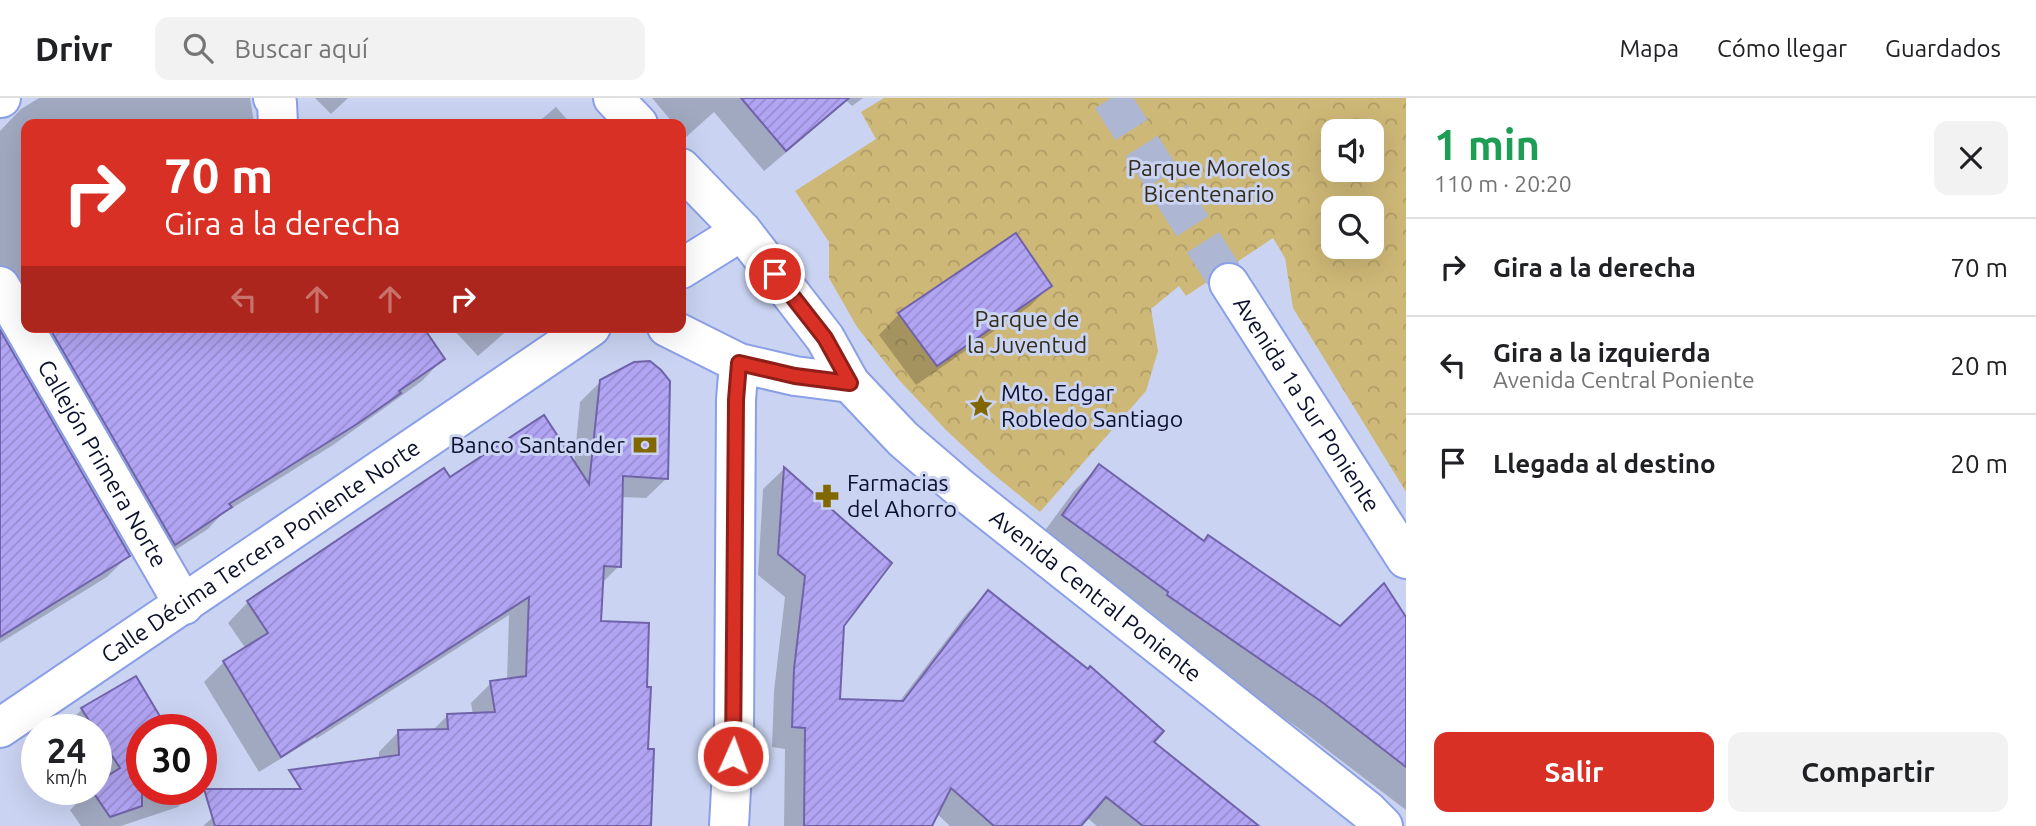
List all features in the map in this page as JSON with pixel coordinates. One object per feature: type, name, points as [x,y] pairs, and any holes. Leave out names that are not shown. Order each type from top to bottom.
[{"type":"street","points":[[273,98],[277,103],[278,119]]},
{"type":"street","points":[[613,98],[633,119]]},
{"type":"street","name":"Avenida Central Poniente","points":[[686,173],[743,231],[825,338],[850,383],[903,439],[960,488],[1382,821]]},
{"type":"street","points":[[686,266],[743,231]]},
{"type":"street","name":"Avenida 1a Sur Poniente","points":[[1229,283],[1406,559]]},
{"type":"street","name":"Callejón Primera Norte","points":[[0,286],[21,322]]},
{"type":"street","name":"Callejón Primera Norte","points":[[27,333],[184,605]]},
{"type":"street","name":"Calle Décima Tercera Poniente Norte","points":[[0,728],[581,333]]},
{"type":"street","points":[[679,333],[739,363],[795,376],[850,383]]},
{"type":"street","points":[[729,826],[734,733],[736,400],[739,363]]},
{"type":"green space","points":[[884,98],[1406,98],[1406,492],[1293,308],[1285,258],[1273,238],[1186,296],[1179,286],[1151,309],[1158,351],[1146,391],[1040,512],[992,473],[946,430],[899,380],[857,327],[829,278],[829,242],[795,191],[876,139],[861,112]]},
{"type":"building","points":[[741,98],[849,98],[786,151]]},
{"type":"building","points":[[1016,233],[1052,286],[937,366],[898,313]]},
{"type":"building","points":[[0,330],[130,556],[0,637]]},
{"type":"building","points":[[52,333],[427,333],[445,359],[357,424],[229,504],[232,507],[175,545]]},
{"type":"building","points":[[650,361],[670,381],[668,479],[623,476],[621,567],[604,566],[601,621],[649,623],[647,687],[651,687],[648,749],[654,749],[651,826],[215,826],[209,805],[217,805],[217,789],[301,789],[289,770],[399,755],[398,730],[448,729],[447,714],[495,712],[490,681],[526,676],[529,597],[281,757],[223,661],[268,633],[247,601],[444,468],[450,477],[544,415],[589,484],[600,380],[634,362]]},
{"type":"building","points":[[1099,464],[1204,541],[1208,535],[1340,626],[1384,583],[1406,617],[1406,767],[1322,702],[1167,595],[1168,592],[1062,515]]},
{"type":"building","points":[[784,467],[892,563],[844,626],[840,699],[903,701],[988,590],[1088,669],[1090,666],[1164,731],[1154,742],[1259,826],[1143,826],[1106,797],[1081,826],[994,826],[951,788],[932,826],[804,826],[805,728],[792,727],[794,669],[805,576],[778,554]]},
{"type":"building","points":[[136,676],[159,714],[126,714],[126,805],[142,806],[110,817],[102,805],[112,805],[112,773],[120,768],[112,756],[112,714],[85,714],[81,708]]},
{"type":"tunnel","points":[[1111,98],[1229,283]]},
{"type":"place","name":"Mto. Edgar Robledo Santiago","points":[[981,406]]},
{"type":"place","name":"Banco Santander","points":[[645,445]]},
{"type":"place","name":"Farmacias del Ahorro","points":[[827,496]]},
{"type":"route","points":[[733,756],[736,400],[739,363],[795,376],[850,383],[825,338],[775,274]]},
{"type":"park label","name":"Parque Morelos Bicentenario","points":[[1209,181]]},
{"type":"park label","name":"Parque de la Juventud","points":[[1027,332]]}]
